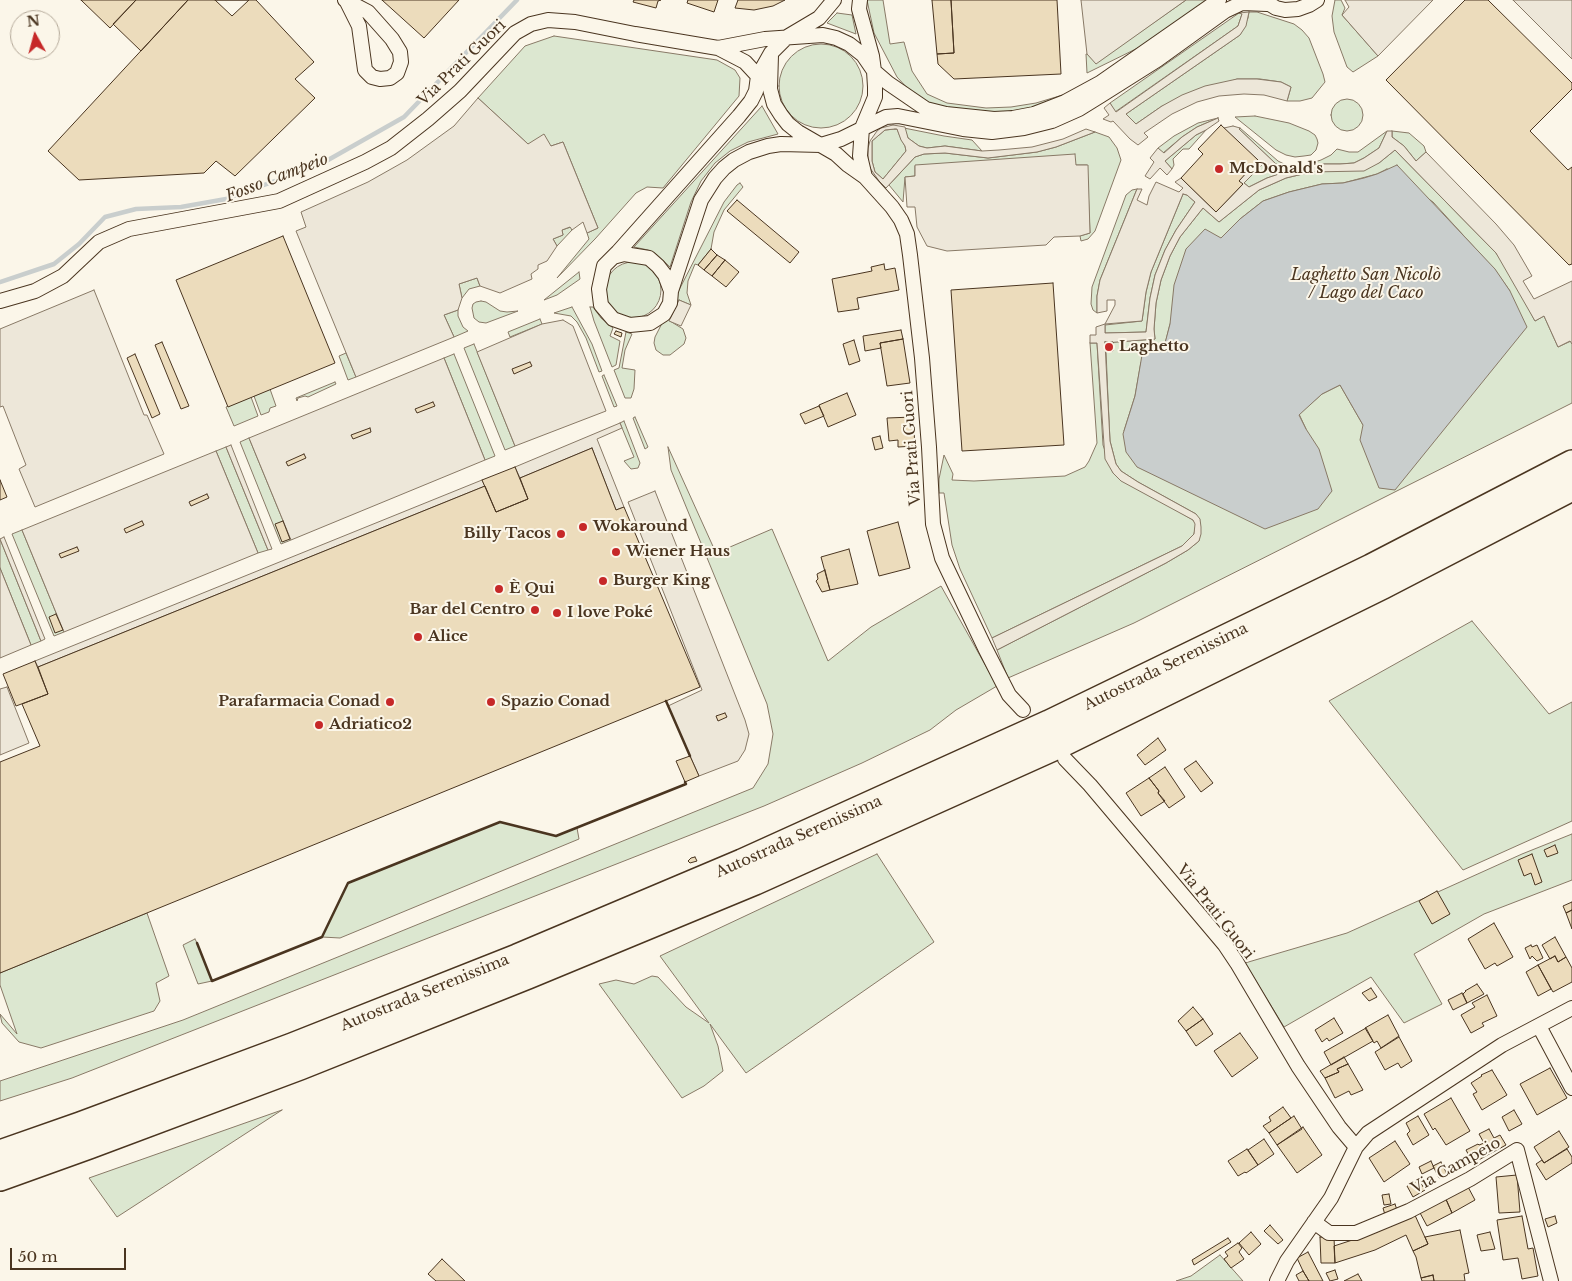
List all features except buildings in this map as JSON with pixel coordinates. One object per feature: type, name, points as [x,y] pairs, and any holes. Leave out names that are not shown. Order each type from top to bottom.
[{"type":"highway","name":"Autostrada Serenissima","points":[[0,1153],[301,1043],[517,957],[742,862],[1049,723],[1372,567],[1572,463]]},
{"type":"highway","name":"Autostrada Serenissima","points":[[0,1178],[300,1067],[528,976],[755,882],[1062,744],[1383,586],[1572,488]]},
{"type":"street","points":[[346,0],[368,12],[392,39],[400,52],[401,62],[397,73],[390,78],[380,79],[364,70],[359,26],[346,0]]},
{"type":"street","name":"Via Prati Guori","points":[[834,0],[819,18],[787,38],[771,53],[758,76],[756,91],[740,116],[604,266],[599,289],[601,306],[613,319],[630,325],[650,324],[664,314],[670,303],[700,200],[715,178],[734,160],[749,152],[781,144],[821,145],[865,177],[901,220],[906,234],[922,358],[932,524],[942,558],[1008,695],[1023,710]]},
{"type":"street","points":[[860,0],[859,9],[872,56],[875,97],[862,128],[860,156],[865,177]]},
{"type":"street","points":[[787,38],[823,36],[836,38],[849,44],[863,55],[874,70],[888,83],[926,109],[946,114],[994,120],[1013,118],[1048,109],[1094,87],[1219,0]]},
{"type":"street","points":[[771,53],[770,88],[774,104],[788,124],[821,145],[886,117],[898,116],[992,132],[1024,128],[1052,121],[1079,109],[1157,60],[1225,11],[1242,3],[1265,2],[1285,10],[1298,9],[1317,0]]},
{"type":"street","name":"Via Prati Guori","points":[[0,301],[35,291],[63,276],[99,242],[129,229],[279,201],[365,162],[391,148],[428,119],[460,91],[515,33],[532,24],[548,20],[575,22],[718,48],[746,62],[758,76]]},
{"type":"street","name":"Via Prati Guori","points":[[718,48],[765,39],[787,38]]},
{"type":"street","points":[[613,258],[624,254],[649,258],[666,275],[672,291]]},
{"type":"street","name":"Via Prati Guori","points":[[1065,758],[1225,945],[1298,1066],[1339,1127],[1356,1147]]},
{"type":"street","points":[[1278,1281],[1288,1261],[1331,1198],[1356,1147],[1368,1133],[1502,1045],[1572,1008]]},
{"type":"street","points":[[1539,1026],[1572,1088]]},
{"type":"street","name":"Via Campeio","points":[[1314,1222],[1329,1233],[1356,1233],[1409,1211],[1470,1179],[1516,1150],[1551,1281]]},
{"type":"green space","points":[[867,0],[883,0],[890,44],[904,42],[912,71],[927,94],[947,103],[986,108],[1011,107],[1036,103],[1076,91],[1025,111],[970,113],[930,104],[910,91],[897,77],[874,33]]},
{"type":"green space","points":[[1186,0],[1211,0],[1150,42],[1087,73],[1086,54],[1096,63]]},
{"type":"green space","points":[[1335,0],[1341,0],[1345,8],[1342,15],[1378,56],[1353,72],[1347,67],[1334,32],[1332,16]]},
{"type":"green space","points":[[1249,12],[1257,12],[1294,24],[1309,38],[1325,82],[1312,98],[1300,101],[1287,101],[1291,87],[1281,82],[1260,79],[1237,79],[1162,106],[1136,124],[1126,114],[1240,35]]},
{"type":"green space","points":[[837,13],[852,15],[856,34],[827,23]]},
{"type":"green space","points":[[1239,13],[1242,14],[1238,26],[1115,112],[1110,103]]},
{"type":"green space","points":[[554,36],[717,60],[735,70],[740,78],[739,96],[663,188],[647,187],[636,193],[557,278],[589,239],[587,233],[598,228],[563,142],[551,146],[528,144],[478,98],[525,46]]},
{"type":"green space","points":[[821,44],[837,47],[851,56],[860,70],[863,86],[860,102],[851,116],[837,125],[821,128],[805,125],[791,116],[782,102],[779,86],[782,70],[791,56],[805,47]]},
{"type":"green space","points":[[1347,99],[1353,100],[1358,104],[1362,109],[1362,121],[1358,126],[1353,130],[1347,131],[1341,130],[1336,126],[1332,121],[1331,115],[1332,109],[1336,104],[1341,100]]},
{"type":"green space","points":[[762,106],[778,134],[748,142],[730,151],[715,163],[701,181],[691,202],[670,267],[656,254],[634,247]]},
{"type":"green space","points":[[1255,116],[1289,123],[1309,131],[1317,139],[1316,150],[1311,155],[1295,157],[1286,155],[1276,150],[1235,117]]},
{"type":"green space","points":[[1218,118],[1197,127],[1163,153],[1158,148],[1174,136],[1198,123]]},
{"type":"green space","points":[[904,128],[972,140],[982,151],[945,146],[927,148],[919,146],[908,138]]},
{"type":"green space","points":[[1240,128],[1278,161],[1290,167],[1302,166],[1321,160],[1331,155],[1337,149],[1358,152],[1387,131],[1379,148],[1354,163],[1323,164],[1288,171],[1276,164]]},
{"type":"green space","points":[[897,129],[906,151],[883,179],[875,172],[872,161],[872,141],[885,130]]},
{"type":"green space","points":[[1206,130],[1189,149],[1183,149],[1173,159],[1174,165],[1172,169],[1165,161],[1196,135]]},
{"type":"green space","points":[[1392,131],[1409,133],[1424,146],[1426,152],[1416,161],[1404,146],[1392,137]]},
{"type":"green space","points":[[1095,132],[1109,137],[1117,148],[1121,160],[1095,231],[1088,239],[1081,241],[1080,236],[1090,233],[1087,165],[915,166],[915,176],[905,177],[903,202],[889,185],[915,157],[924,154],[945,153],[988,158],[1037,152]]},
{"type":"green space","points":[[1395,150],[1496,253],[1510,273],[1535,321],[1544,316],[1558,347],[1571,341],[1572,403],[1134,623],[1008,678],[997,650],[1166,563],[1199,541],[1196,514],[1121,471],[1116,464],[1110,441],[1106,351],[1113,351],[1113,342],[1155,339],[1156,303],[1161,280],[1180,237],[1203,208],[1219,222],[1259,190],[1286,178],[1311,172],[1379,163]],"holes":[[[1387,169],[1433,202],[1495,270],[1510,291],[1363,425],[1340,385],[1322,394],[1299,414],[1306,429],[1124,431],[1135,396],[1141,362],[1168,355],[1164,348],[1170,324],[1221,238],[1240,219],[1263,201],[1322,184],[1343,183],[1377,174]]]},
{"type":"green space","points":[[1265,162],[1280,174],[1249,187],[1244,183]]},
{"type":"green space","points":[[740,183],[743,187],[724,210],[714,232],[711,249],[698,265],[695,264],[688,281],[687,293],[691,305],[679,300],[670,321],[683,329],[686,338],[684,344],[670,355],[663,355],[656,350],[655,337],[724,202]]},
{"type":"green space","points":[[1137,189],[1100,280],[1097,296],[1097,313],[1093,310],[1091,304],[1092,287],[1126,195],[1132,190]]},
{"type":"green space","points":[[1183,194],[1195,202],[1165,250],[1155,275],[1146,332],[1105,333],[1105,325],[1142,321],[1151,272]]},
{"type":"green space","points":[[571,227],[572,230],[557,246],[553,239],[563,235],[562,230]]},
{"type":"green space","points":[[633,262],[648,267],[656,275],[661,290],[656,305],[648,313],[633,318],[618,313],[610,305],[605,290],[610,275],[618,267]]},
{"type":"green space","points":[[579,272],[580,279],[557,295],[544,300]]},
{"type":"green space","points":[[477,278],[480,286],[469,289],[462,298],[459,284]]},
{"type":"green space","points":[[481,301],[500,311],[518,311],[486,323],[479,322],[474,318],[472,308],[473,304]]},
{"type":"green space","points":[[572,307],[592,344],[602,371],[599,372],[586,338],[577,322],[571,316],[554,313]]},
{"type":"green space","points":[[590,307],[593,307],[601,318],[613,328],[610,336],[620,341],[616,365],[612,367],[594,321]]},
{"type":"green space","points":[[458,310],[458,316],[463,327],[468,331],[454,337],[444,315]]},
{"type":"green space","points":[[540,319],[542,324],[510,337],[508,332]]},
{"type":"green space","points":[[626,332],[632,334],[625,350],[622,368],[635,370],[634,389],[631,398],[625,398],[614,370],[619,368]]},
{"type":"green space","points":[[1090,343],[1097,343],[1103,445],[1113,473],[1193,520],[1196,524],[1194,534],[1182,546],[992,638],[960,569],[952,545],[944,493],[939,493],[939,479],[944,455],[953,474],[952,480],[974,481],[1065,476],[1085,467],[1097,443]]},
{"type":"green space","points":[[474,344],[515,446],[505,450],[464,348]]},
{"type":"green space","points":[[346,353],[356,377],[348,380],[339,356]]},
{"type":"green space","points":[[454,354],[495,456],[485,460],[444,358]]},
{"type":"green space","points":[[604,375],[617,406],[614,407],[602,376]]},
{"type":"green space","points":[[335,382],[336,384],[308,397],[298,398],[297,401],[296,398]]},
{"type":"green space","points":[[270,389],[276,406],[270,408],[269,412],[261,415],[254,396]]},
{"type":"green space","points":[[251,397],[258,416],[234,426],[226,407]]},
{"type":"green space","points":[[635,417],[648,447],[645,449],[633,418]]},
{"type":"green space","points":[[624,421],[640,463],[638,468],[631,469],[624,461],[634,457],[620,423]]},
{"type":"green space","points":[[249,438],[291,540],[281,544],[240,442]]},
{"type":"green space","points":[[226,447],[268,550],[258,553],[216,451]]},
{"type":"green space","points":[[668,447],[716,553],[772,529],[828,661],[871,627],[941,586],[997,686],[956,710],[930,730],[862,763],[764,806],[72,1078],[0,1101],[0,1081],[183,1020],[753,788],[768,764],[773,734],[767,704],[671,470]]},
{"type":"green space","points":[[22,530],[64,632],[54,636],[12,534]]},
{"type":"green space","points":[[0,539],[41,641],[31,645],[0,568]]},
{"type":"green space","points":[[1472,621],[1549,714],[1572,702],[1572,821],[1463,870],[1329,701]]},
{"type":"green space","points":[[500,822],[556,836],[577,828],[579,839],[340,938],[322,937],[348,883]]},
{"type":"green space","points":[[1572,834],[1572,880],[1484,914],[1414,954],[1442,1004],[1404,1023],[1371,977],[1284,1027],[1245,963],[1347,933],[1522,854]]},
{"type":"green space","points":[[877,854],[934,942],[746,1073],[710,1024],[718,1046],[723,1071],[704,1086],[682,1098],[599,984],[616,980],[634,984],[652,976],[658,977],[686,1007],[709,1023],[660,956]]},
{"type":"green space","points":[[147,913],[169,976],[156,983],[160,1001],[154,1011],[41,1048],[19,1042],[2,1023],[0,1014],[17,1034],[0,985],[0,973]]},
{"type":"green space","points":[[195,939],[212,981],[198,984],[183,945]]},
{"type":"green space","points":[[282,1110],[117,1217],[89,1178]]},
{"type":"green space","points":[[1220,1255],[1243,1281],[1176,1281],[1191,1276]]},
{"type":"shaded area","points":[[1081,0],[1186,0],[1096,64],[1087,54]]},
{"type":"shaded area","points":[[1345,0],[1433,0],[1378,56],[1342,15],[1349,7]]},
{"type":"shaded area","points":[[1513,0],[1572,0],[1572,59]]},
{"type":"shaded area","points":[[1249,12],[1246,26],[1240,35],[1126,114],[1136,124],[1182,95],[1205,86],[1237,79],[1281,82],[1291,87],[1287,101],[1264,95],[1244,94],[1219,96],[1197,102],[1172,114],[1144,133],[1148,137],[1138,145],[1113,121],[1103,119],[1109,115],[1104,108],[1110,103],[1116,112],[1238,26],[1242,14],[1239,13]]},
{"type":"shaded area","points":[[478,98],[528,144],[544,134],[551,146],[563,142],[598,228],[587,233],[583,222],[572,230],[570,227],[562,230],[563,235],[553,239],[557,246],[547,261],[538,265],[538,269],[531,274],[532,279],[500,293],[480,286],[477,278],[459,284],[462,298],[458,310],[444,315],[454,337],[356,377],[296,231],[306,227],[301,212],[368,182],[407,160],[454,126]]},
{"type":"shaded area","points":[[1218,118],[1219,121],[1196,135],[1165,161],[1172,169],[1167,175],[1160,168],[1150,179],[1145,176],[1154,162],[1150,158],[1158,148],[1164,153],[1197,127]]},
{"type":"shaded area","points":[[893,125],[905,127],[908,138],[919,146],[927,148],[945,146],[982,151],[1032,147],[1063,139],[1086,129],[1095,132],[1037,152],[988,158],[945,153],[924,154],[915,157],[886,188],[870,168],[868,160],[870,141],[881,128]],"holes":[[[897,129],[906,151],[883,179],[875,172],[872,161],[872,141],[885,130]]]},
{"type":"shaded area","points":[[1233,126],[1240,128],[1276,164],[1289,170],[1323,164],[1354,163],[1379,148],[1387,131],[1392,131],[1392,137],[1404,146],[1416,161],[1426,152],[1514,245],[1532,276],[1523,281],[1534,299],[1572,281],[1572,344],[1570,341],[1558,347],[1544,316],[1535,321],[1496,253],[1395,150],[1379,163],[1364,171],[1311,172],[1286,178],[1259,190],[1219,222],[1203,208],[1180,237],[1161,280],[1156,303],[1155,339],[1105,343],[1110,441],[1116,464],[1121,471],[1138,482],[1196,514],[1200,519],[1201,527],[1199,541],[1166,563],[997,650],[992,638],[1182,546],[1194,534],[1195,524],[1193,520],[1121,481],[1113,473],[1105,459],[1097,343],[1090,343],[1090,335],[1096,335],[1096,327],[1105,324],[1115,305],[1115,300],[1107,300],[1107,311],[1097,313],[1097,296],[1100,280],[1137,189],[1142,189],[1137,200],[1147,205],[1156,182],[1179,192],[1183,188],[1175,182],[1181,178],[1216,212],[1242,185],[1239,181],[1224,128]],"holes":[[[1265,162],[1279,174],[1249,187],[1244,183]],[[1183,194],[1187,195],[1195,202],[1165,250],[1155,275],[1146,332],[1105,333],[1105,324],[1142,321],[1151,272]]]},
{"type":"shaded area","points":[[1075,154],[1076,165],[1088,165],[1090,233],[1080,236],[1054,237],[1046,245],[947,251],[927,246],[917,227],[915,207],[907,207],[905,177],[915,176],[915,165]]},
{"type":"shaded area","points":[[94,290],[144,415],[147,415],[164,454],[35,507],[19,469],[26,465],[3,406],[0,407],[0,329]]},
{"type":"shaded area","points":[[679,300],[691,305],[681,326],[669,321]]},
{"type":"shaded area","points":[[563,320],[573,326],[606,411],[515,446],[477,352],[542,324]]},
{"type":"shaded area","points":[[444,358],[485,460],[291,540],[249,438]]},
{"type":"shaded area","points":[[620,423],[622,428],[597,439],[624,507],[616,510],[592,448],[520,478],[515,467]]},
{"type":"shaded area","points":[[231,445],[272,549],[268,550],[226,447]]},
{"type":"shaded area","points":[[216,451],[258,553],[64,632],[22,530]]},
{"type":"shaded area","points":[[482,480],[485,486],[38,667],[35,661]]},
{"type":"shaded area","points":[[655,491],[749,734],[745,750],[738,761],[699,776],[668,706],[702,690],[628,502]]},
{"type":"shaded area","points":[[4,537],[45,639],[41,641],[0,539]]},
{"type":"shaded area","points":[[0,568],[31,645],[0,658]]},
{"type":"shaded area","points":[[7,687],[29,743],[0,755],[0,689]]},
{"type":"water","name":"Laghetto San Nicolò / Lago del Caco","points":[[1397,165],[1495,269],[1510,291],[1527,327],[1395,490],[1379,488],[1360,440],[1363,425],[1340,385],[1322,394],[1299,415],[1319,449],[1332,491],[1318,509],[1265,529],[1137,467],[1126,452],[1123,434],[1135,396],[1142,355],[1164,347],[1170,324],[1174,285],[1186,249],[1205,229],[1221,238],[1240,219],[1263,201],[1322,184],[1343,183],[1364,178]]},
{"type":"waterway","name":"Fosso Campeio","points":[[0,282],[54,264],[79,244],[105,217],[136,209],[181,207],[226,199],[321,164],[404,117],[517,0]]},
{"type":"wall","points":[[666,701],[690,756]]},
{"type":"wall","points":[[197,943],[212,981],[322,937],[348,883],[500,822],[556,836],[686,784],[685,782]]},
{"type":"place","name":"McDonald's","points":[[1219,169]]},
{"type":"place","name":"Laghetto","points":[[1109,347]]},
{"type":"place","name":"Wokaround","points":[[583,527]]},
{"type":"place","name":"Billy Tacos","points":[[561,534]]},
{"type":"place","name":"Wiener Haus","points":[[616,552]]},
{"type":"place","name":"Burger King","points":[[603,581]]},
{"type":"place","name":"È Qui","points":[[499,589]]},
{"type":"place","name":"Bar del Centro","points":[[535,610]]},
{"type":"place","name":"I love Poké","points":[[557,613]]},
{"type":"place","name":"Alice","points":[[418,637]]},
{"type":"place","name":"Parafarmacia Conad","points":[[390,702]]},
{"type":"place","name":"Spazio Conad","points":[[491,702]]},
{"type":"place","name":"Adriatico2","points":[[319,725]]}]
